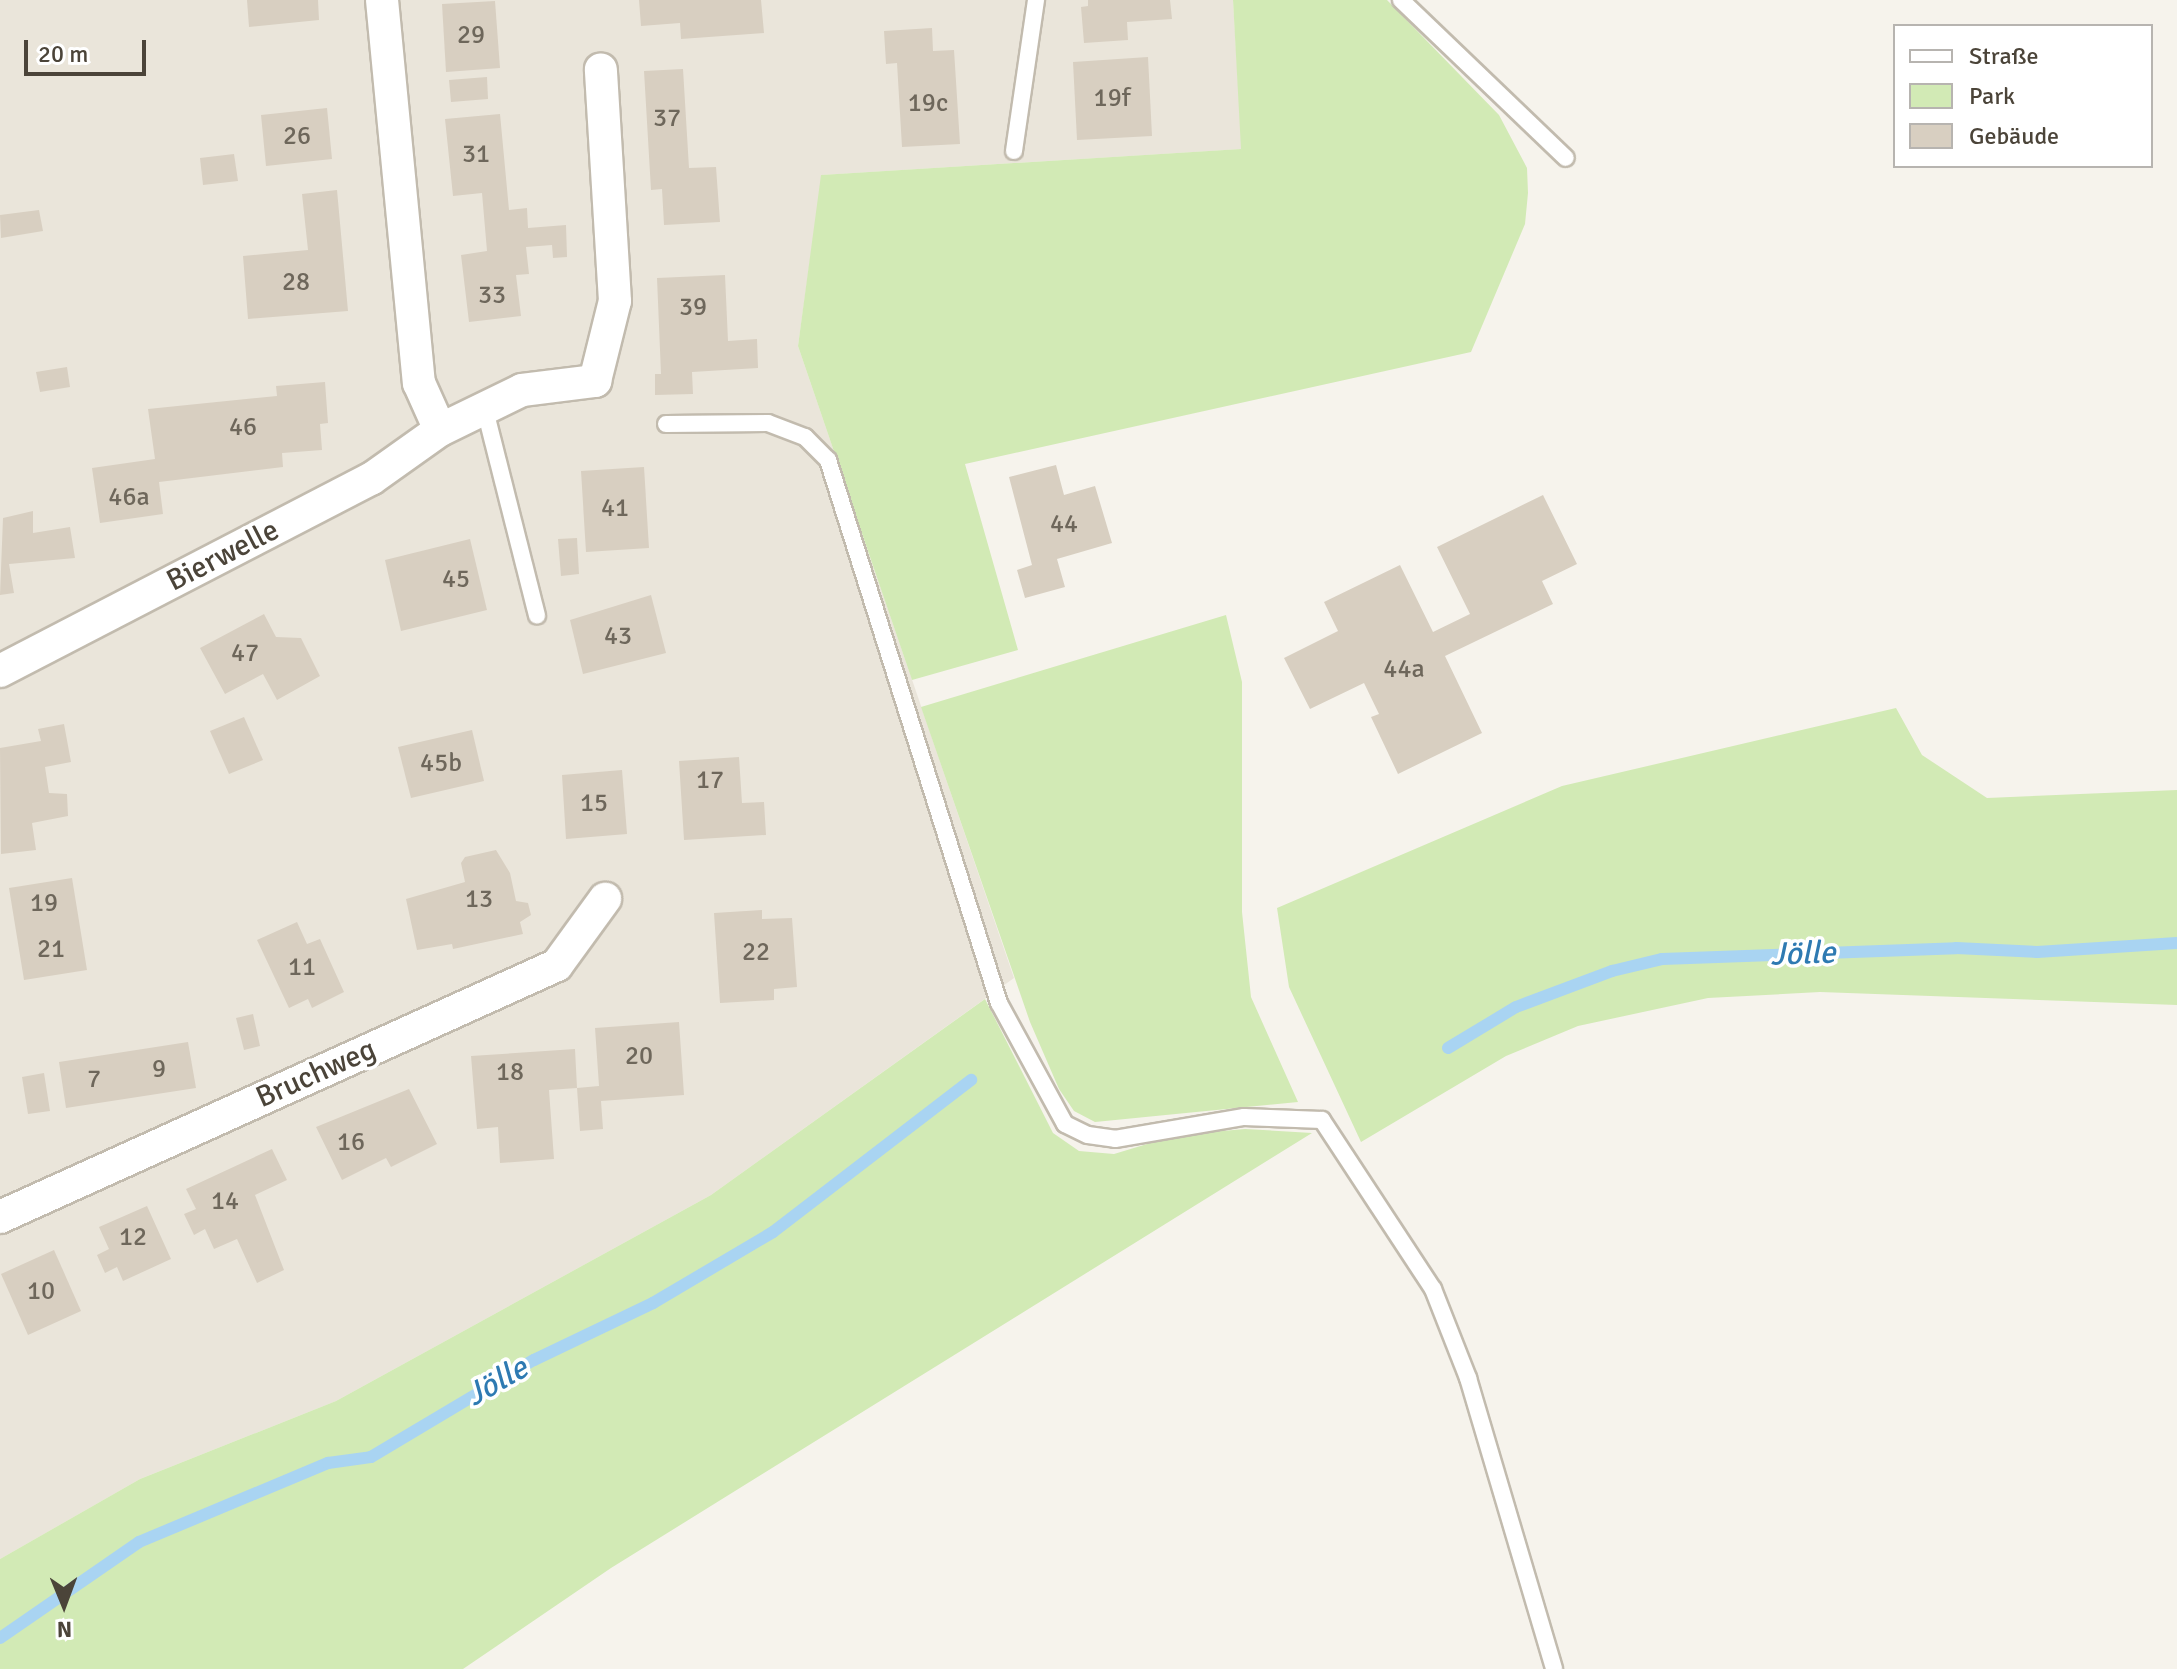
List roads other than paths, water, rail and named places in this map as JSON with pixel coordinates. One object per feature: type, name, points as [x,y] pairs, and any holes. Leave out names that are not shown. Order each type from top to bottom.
[{"type":"street","points":[[382,0],[419,383],[440,430]]},
{"type":"street","name":"Bierwelle","points":[[0,671],[371,479],[440,430],[522,390],[595,381],[615,301],[601,69]]},
{"type":"street","name":"Bruchweg","points":[[0,1217],[557,965],[605,899]]},
{"type":"lane","points":[[1014,151],[1036,0]]},
{"type":"lane","points":[[1401,0],[1566,158]]},
{"type":"lane","points":[[485,410],[537,616]]},
{"type":"lane","points":[[666,424],[768,423],[805,437],[828,460],[999,1003],[1065,1124],[1088,1135],[1115,1139],[1244,1117],[1322,1120],[1433,1289],[1468,1378],[1554,1669]]},
{"type":"waterway","name":"Jölle","points":[[1448,1048],[1516,1007],[1612,971],[1662,959],[1956,948],[2037,952],[2177,943]]},
{"type":"waterway","name":"Jölle","points":[[0,1638],[139,1542],[328,1463],[371,1457],[534,1360],[653,1303],[773,1232],[971,1080]]}]
